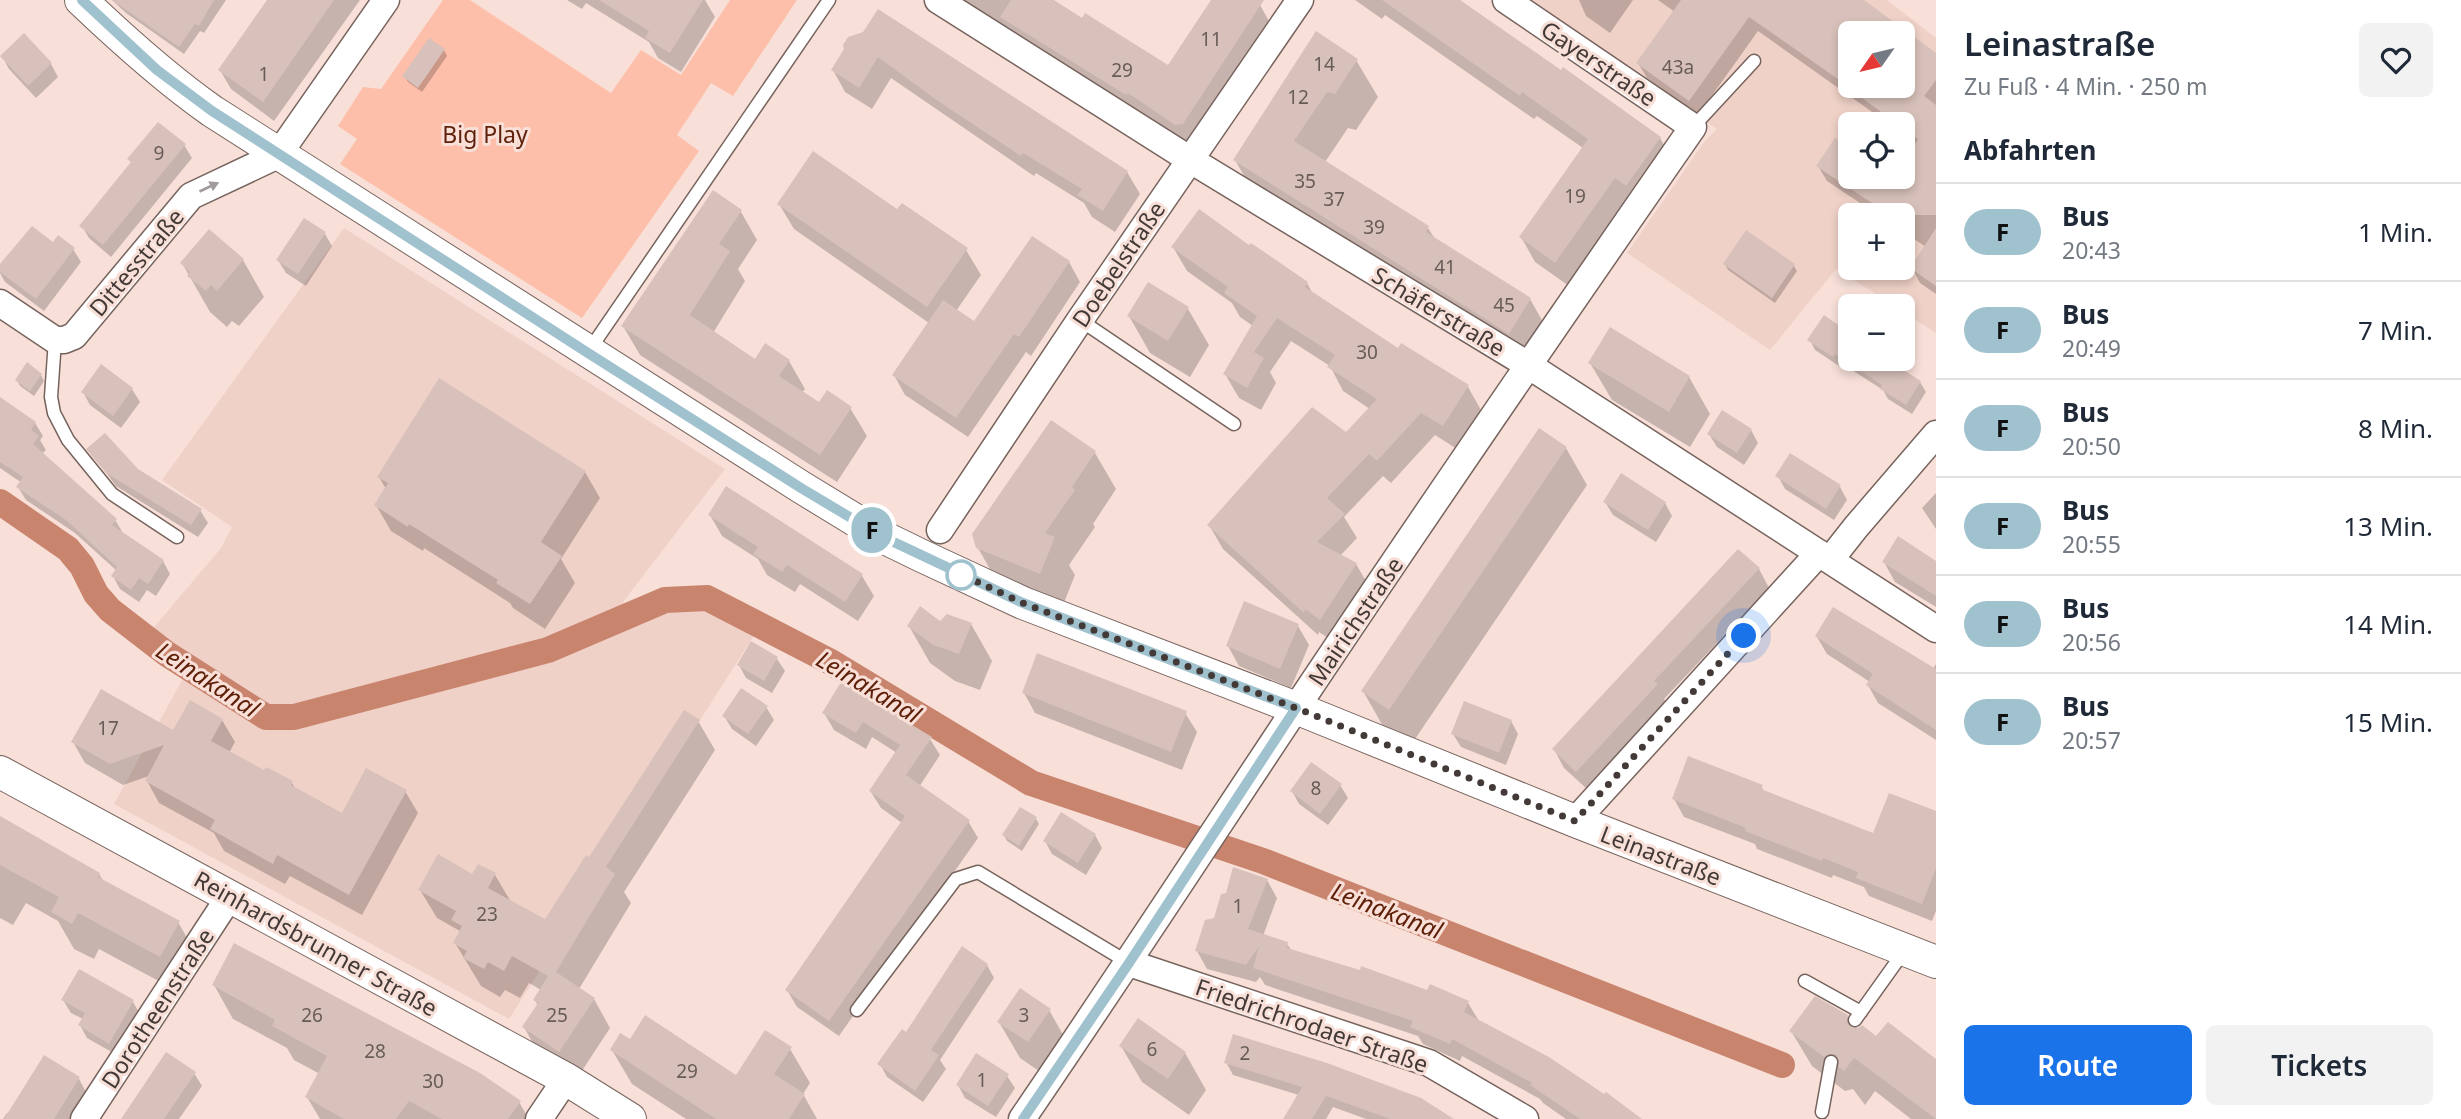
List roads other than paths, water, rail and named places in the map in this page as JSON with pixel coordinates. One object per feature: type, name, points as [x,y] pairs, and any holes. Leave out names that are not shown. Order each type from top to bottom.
[{"type":"street","name":"Leinastraße","points":[[82,0],[173,83],[278,155],[801,488],[883,537],[1023,603],[1296,708],[1575,821],[1936,962]]},
{"type":"street","points":[[278,155],[386,0]]},
{"type":"street","name":"Schäferstraße","points":[[938,0],[1189,159],[1528,365],[1936,629]]},
{"type":"street","name":"Doebelstraße","points":[[940,530],[1189,159],[1300,0]]},
{"type":"street","name":"Gayerstraße","points":[[1506,0],[1693,127]]},
{"type":"street","name":"Mairichstraße","points":[[1023,1119],[1296,708],[1693,127]]},
{"type":"street","name":"Dittesstraße","points":[[55,340],[74,336],[191,196],[278,155]]},
{"type":"street","points":[[0,303],[55,340]]},
{"type":"street","points":[[1575,821],[1856,527],[1936,434]]},
{"type":"street","name":"Reinhardsbrunner Straße","points":[[0,772],[566,1079],[630,1119]]},
{"type":"street","name":"Dorotheenstraße","points":[[85,1119],[230,896]]},
{"type":"street","name":"Friedrichrodaer Straße","points":[[1129,963],[1429,1063],[1525,1119]]},
{"type":"street","points":[[539,1119],[566,1079]]},
{"type":"lane","points":[[588,353],[830,0]]},
{"type":"lane","points":[[1693,127],[1754,61]]},
{"type":"lane","points":[[1080,320],[1234,424]]},
{"type":"lane","points":[[55,340],[51,397],[54,413],[68,440],[112,494],[177,537]]},
{"type":"lane","points":[[857,1010],[956,879],[978,872],[1129,963]]},
{"type":"lane","points":[[1805,981],[1858,1016],[1905,950]]},
{"type":"lane","points":[[1822,1112],[1831,1062]]},
{"type":"waterway","name":"Leinakanal","points":[[0,502],[68,549],[82,566],[96,594],[110,610],[167,654],[266,717],[294,717],[548,650],[665,600],[707,598],[829,661],[1031,783],[1263,861],[1782,1065]]},
{"type":"park label","name":"Big Play","points":[[485,134]]}]
